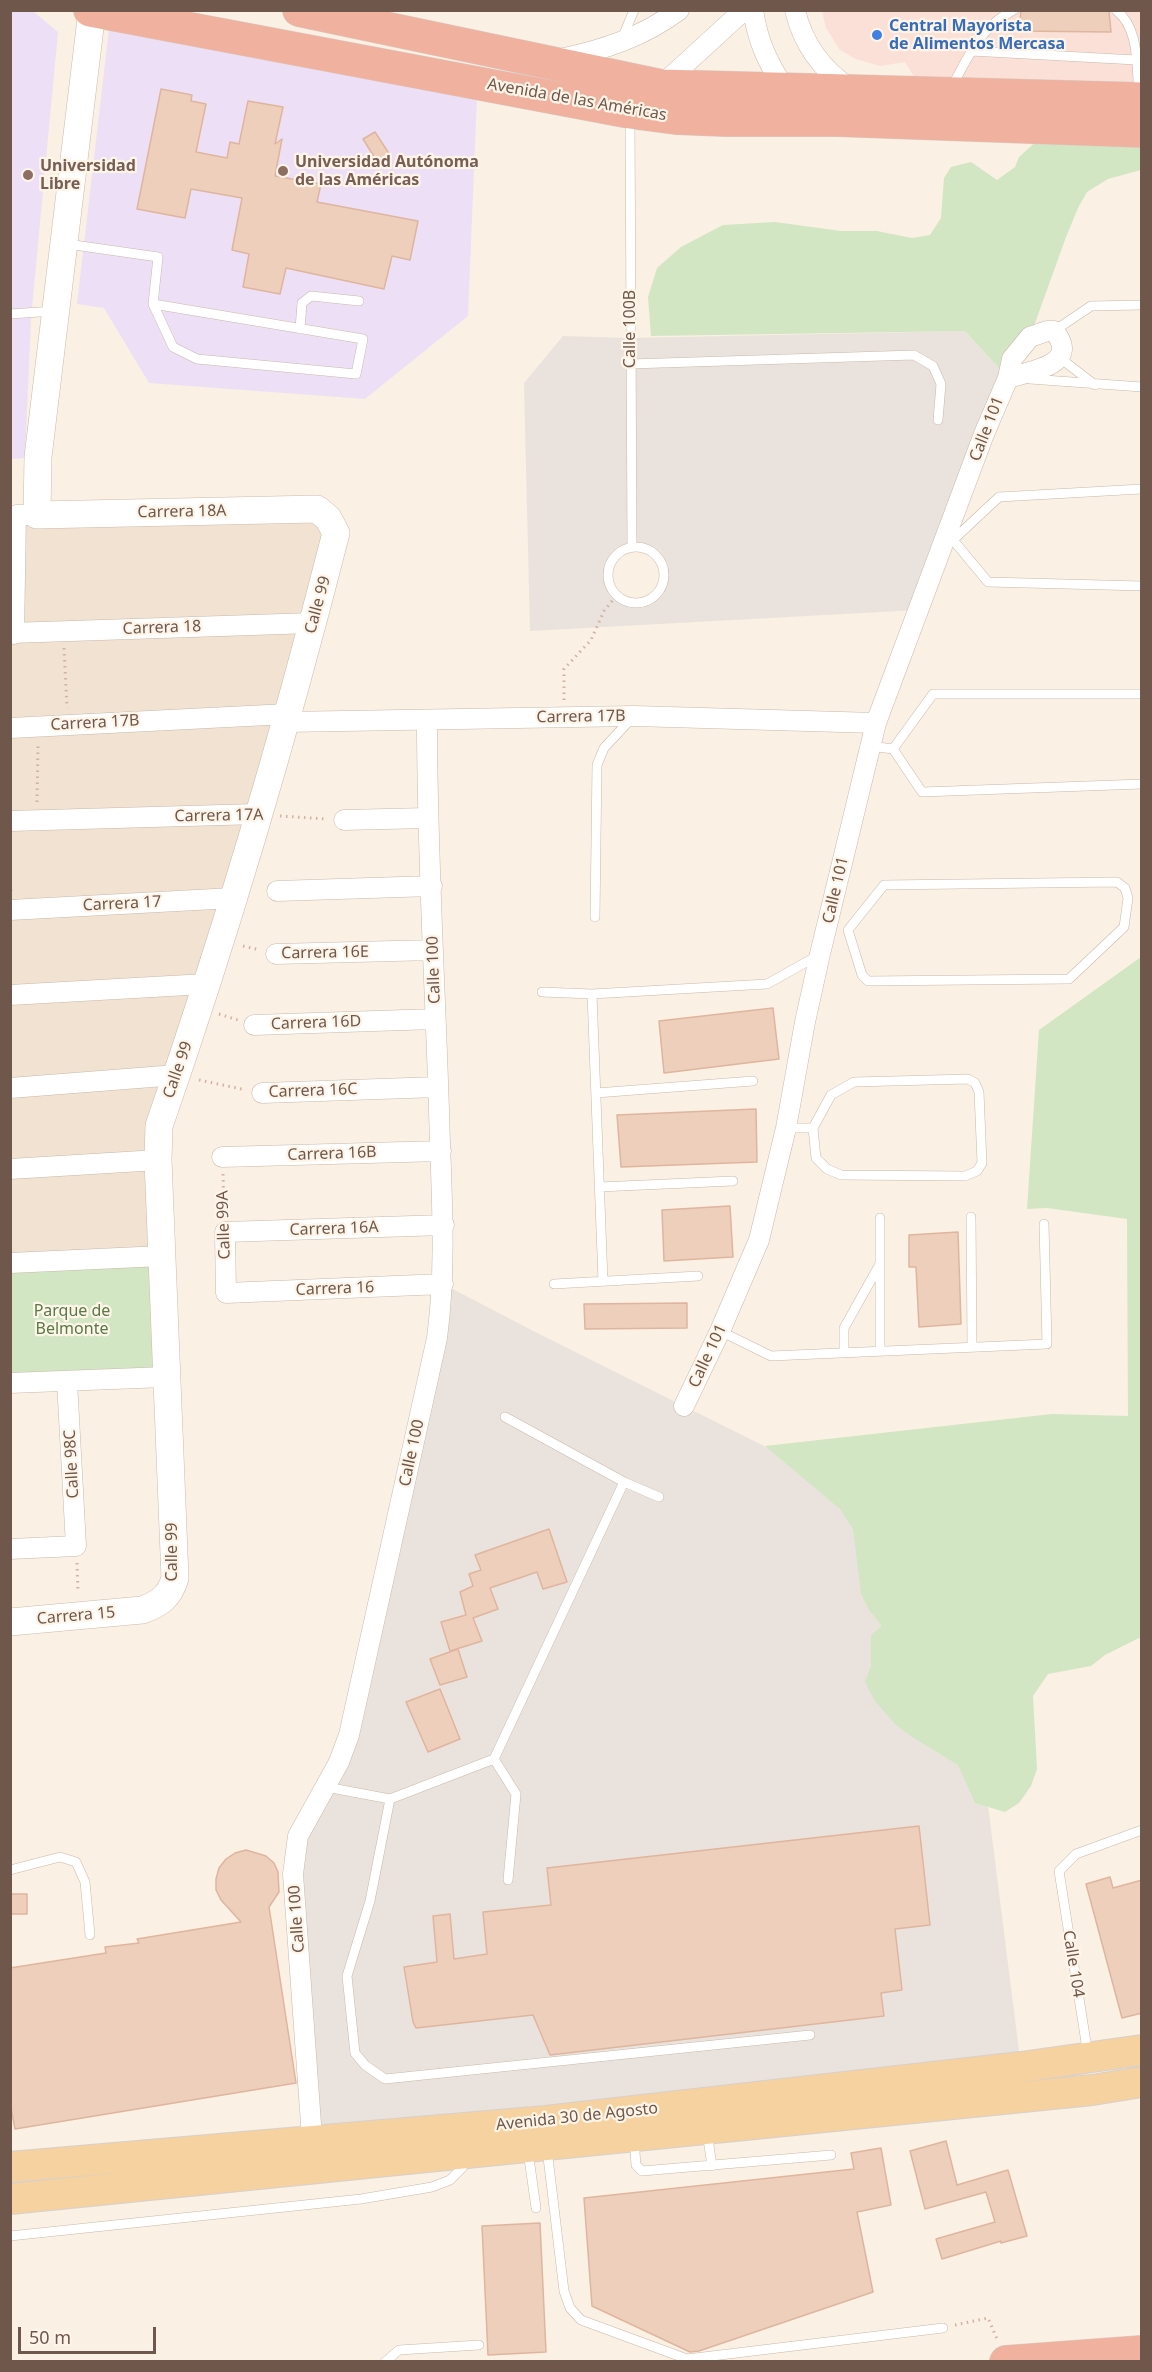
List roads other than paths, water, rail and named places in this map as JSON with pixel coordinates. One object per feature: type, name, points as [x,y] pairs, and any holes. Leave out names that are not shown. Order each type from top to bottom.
[{"type":"highway","name":"Avenida de las Américas","points":[[298,10],[407,28],[543,63],[661,86],[1140,99]]},
{"type":"highway","name":"Avenida de las Américas","points":[[91,11],[630,112],[676,118],[837,120],[1142,131]]},
{"type":"highway","points":[[630,112],[661,86]]},
{"type":"highway","points":[[786,91],[809,109],[837,120]]},
{"type":"highway","points":[[1010,2355],[1142,2352]]},
{"type":"main road","name":"Avenida 30 de Agosto","points":[[10,2199],[546,2121],[1021,2067],[1142,2050]]},
{"type":"main road","name":"Avenida 30 de Agosto","points":[[10,2167],[313,2155],[468,2153],[1092,2090],[1142,2082]]},
{"type":"street","points":[[543,63],[619,44],[654,27],[679,10]]},
{"type":"street","points":[[661,86],[744,10]]},
{"type":"street","points":[[753,10],[756,34],[768,64],[786,91]]},
{"type":"street","points":[[795,10],[802,36],[815,58],[832,77],[853,91]]},
{"type":"street","points":[[12,634],[27,515],[38,457],[91,11]]},
{"type":"street","points":[[1054,331],[1061,339],[1063,348],[1060,358]]},
{"type":"street","name":"Calle 101","points":[[684,1406],[720,1331],[759,1240],[786,1128],[820,954],[876,723],[915,617],[950,539],[984,434],[1008,378],[1012,358],[1030,337],[1054,331]]},
{"type":"street","name":"Calle 101","points":[[1008,378],[1051,364],[1060,358]]},
{"type":"street","name":"Carrera 18A","points":[[27,515],[317,509],[328,518],[336,533]]},
{"type":"street","name":"Calle 99","points":[[142,1610],[156,1605],[168,1595],[175,1578],[165,1377],[158,1160],[159,1126],[234,898],[313,623],[336,533]]},
{"type":"street","name":"Carrera 18","points":[[12,634],[313,623]]},
{"type":"street","name":"Carrera 17B","points":[[10,728],[68,724],[286,718],[427,721],[634,716],[876,723]]},
{"type":"street","name":"Calle 100","points":[[313,2155],[294,1874],[298,1836],[339,1762],[357,1701],[437,1338],[443,1284],[444,1225],[432,886],[427,818],[427,721]]},
{"type":"street","name":"Carrera 17A","points":[[10,821],[258,814]]},
{"type":"street","points":[[344,820],[427,818]]},
{"type":"street","points":[[277,891],[432,886]]},
{"type":"street","name":"Carrera 17","points":[[10,910],[234,898]]},
{"type":"street","name":"Carrera 16E","points":[[276,954],[433,950]]},
{"type":"street","points":[[10,995],[202,996]]},
{"type":"street","name":"Carrera 16D","points":[[254,1025],[435,1019]]},
{"type":"street","points":[[10,1088],[177,1075]]},
{"type":"street","name":"Carrera 16C","points":[[262,1094],[438,1087]]},
{"type":"street","name":"Carrera 16B","points":[[222,1157],[441,1151]]},
{"type":"street","points":[[10,1169],[158,1160]]},
{"type":"street","name":"Carrera 16A","points":[[225,1232],[444,1225]]},
{"type":"street","name":"Calle 99A","points":[[225,1232],[226,1293]]},
{"type":"street","points":[[10,1263],[162,1256]]},
{"type":"street","name":"Carrera 16","points":[[226,1293],[443,1284]]},
{"type":"street","points":[[10,1383],[165,1377]]},
{"type":"street","name":"Calle 98C","points":[[10,1549],[76,1546],[67,1381]]},
{"type":"street","name":"Carrera 15","points":[[10,1622],[142,1610]]},
{"type":"lane","points":[[619,44],[634,10]]},
{"type":"lane","points":[[949,94],[971,51],[999,17],[1014,10]]},
{"type":"lane","points":[[1116,10],[1126,18],[1133,33],[1140,99]]},
{"type":"lane","points":[[971,51],[1136,60]]},
{"type":"lane","name":"Calle 100B","points":[[630,112],[632,547]]},
{"type":"lane","points":[[64,243],[158,257],[153,304],[173,347],[196,359],[356,374],[363,339],[153,304]]},
{"type":"lane","points":[[300,329],[302,303],[311,296],[359,301]]},
{"type":"lane","points":[[1054,331],[1090,306],[1142,305]]},
{"type":"lane","points":[[10,314],[56,310]]},
{"type":"lane","points":[[630,364],[914,356],[933,366],[941,384],[938,420]]},
{"type":"lane","points":[[1060,358],[1095,385]]},
{"type":"lane","points":[[1030,379],[1142,387]]},
{"type":"lane","points":[[1142,489],[999,497],[950,539],[988,582],[1142,586]]},
{"type":"lane","points":[[632,547],[645,548],[656,555],[663,566],[664,579],[660,591],[650,600],[638,604],[626,602],[616,596],[609,586],[607,573],[611,561],[620,552],[632,547]]},
{"type":"lane","points":[[892,749],[933,694],[1142,694]]},
{"type":"lane","points":[[595,916],[597,765],[604,748],[634,716]]},
{"type":"lane","points":[[870,746],[892,749],[922,792],[1142,784]]},
{"type":"lane","points":[[1117,882],[1125,888],[1128,898],[1124,927],[1069,979],[868,981],[862,975],[848,930],[884,885],[1117,882]]},
{"type":"lane","points":[[827,929],[848,930]]},
{"type":"lane","points":[[542,993],[592,994],[767,984],[820,954]]},
{"type":"lane","points":[[592,994],[603,1281]]},
{"type":"lane","points":[[968,1079],[975,1083],[979,1092],[982,1163],[977,1171],[965,1176],[841,1175],[827,1169],[816,1158],[813,1128],[831,1095],[854,1082],[968,1079]]},
{"type":"lane","points":[[596,1093],[753,1081]]},
{"type":"lane","points":[[786,1128],[813,1128]]},
{"type":"lane","points":[[599,1187],[733,1180]]},
{"type":"lane","points":[[971,1217],[972,1347]]},
{"type":"lane","points":[[880,1218],[880,1350]]},
{"type":"lane","points":[[720,1331],[771,1356],[844,1351],[1047,1344],[1044,1224]]},
{"type":"lane","points":[[844,1351],[844,1328],[881,1262]]},
{"type":"lane","points":[[554,1284],[698,1276]]},
{"type":"lane","points":[[506,1416],[624,1482],[659,1497]]},
{"type":"lane","points":[[326,1787],[390,1799],[494,1759],[624,1482]]},
{"type":"lane","points":[[494,1759],[516,1794],[508,1880]]},
{"type":"lane","points":[[390,1799],[370,1901],[347,1976],[355,2053],[365,2065],[385,2079],[810,2035]]},
{"type":"lane","name":"Calle 104","points":[[1089,2057],[1059,1871],[1076,1854],[1142,1830]]},
{"type":"lane","points":[[10,1870],[60,1857],[76,1862],[85,1882],[90,1935]]},
{"type":"lane","points":[[707,2129],[712,2166]]},
{"type":"lane","points":[[633,2137],[636,2165],[642,2171],[831,2155]]},
{"type":"lane","points":[[536,2208],[537,2147]]},
{"type":"lane","points":[[537,2147],[564,2291],[570,2308],[581,2320],[687,2359],[943,2328]]},
{"type":"lane","points":[[10,2236],[361,2199],[432,2187],[450,2180],[462,2168],[468,2153]]},
{"type":"lane","points":[[384,2361],[399,2350],[479,2345]]},
{"type":"place","name":"Central Mayorista de Alimentos Mercasa","points":[[877,35]]},
{"type":"place","name":"Universidad Autónoma de las Américas","points":[[283,171]]},
{"type":"place","name":"Universidad Libre","points":[[28,175]]},
{"type":"park label","name":"Parque de Belmonte","points":[[72,1320]]}]
